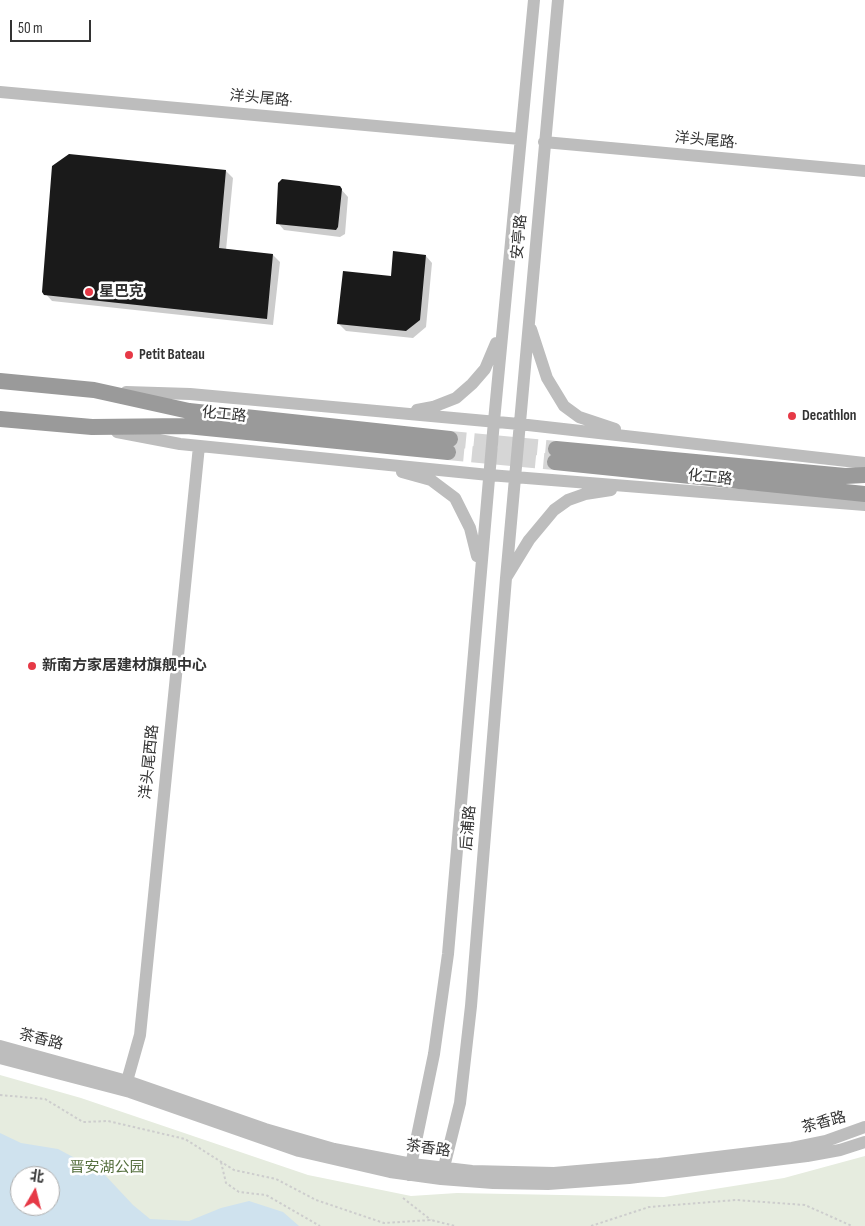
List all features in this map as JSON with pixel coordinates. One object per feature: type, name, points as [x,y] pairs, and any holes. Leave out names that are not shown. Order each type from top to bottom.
[{"type":"highway","name":"化工路","points":[[0,381],[94,390],[189,411],[449,445],[187,426],[92,427],[0,419]]},
{"type":"highway","name":"化工路","points":[[865,476],[555,456],[865,494]]},
{"type":"main road","name":"安亭路","points":[[489,475],[534,0]]},
{"type":"main road","name":"安亭路","points":[[515,477],[558,0]]},
{"type":"main road","name":"洋头尾路·","points":[[0,92],[520,139]]},
{"type":"main road","name":"洋头尾路·","points":[[544,142],[865,172]]},
{"type":"main road","points":[[398,413],[433,407],[456,398],[472,384],[493,354],[503,319]]},
{"type":"main road","points":[[528,321],[547,378],[564,406],[579,417],[638,437]]},
{"type":"main road","points":[[94,390],[190,394],[494,421],[865,463]]},
{"type":"main road","points":[[92,427],[199,446],[489,475],[865,505]]},
{"type":"main road","name":"洋头尾西路","points":[[127,1080],[140,1035],[199,446]]},
{"type":"main road","points":[[371,463],[431,480],[455,498],[470,528],[480,575]]},
{"type":"main road","name":"后浦路","points":[[411,1169],[434,1054],[448,954],[489,475]]},
{"type":"main road","name":"后浦路","points":[[443,1173],[460,1103],[471,1006],[515,477]]},
{"type":"main road","points":[[506,578],[529,540],[554,510],[568,500],[585,494],[636,487]]},
{"type":"main road","name":"茶香路","points":[[0,1046],[127,1080],[295,1138],[411,1169]]},
{"type":"main road","name":"茶香路","points":[[0,1058],[130,1092],[298,1151],[443,1173],[493,1183],[548,1184],[629,1178],[807,1156],[840,1150],[865,1142]]},
{"type":"main road","name":"茶香路","points":[[443,1173],[528,1173],[613,1168],[792,1148],[826,1141],[865,1128]]},
{"type":"path","points":[[0,1095],[45,1099],[83,1122],[108,1121],[185,1139],[234,1170],[276,1179],[316,1200],[384,1223],[430,1220],[455,1226]]},
{"type":"path","points":[[220,1160],[226,1183],[238,1192],[266,1195],[320,1226]]},
{"type":"path","points":[[403,1198],[430,1220]]},
{"type":"path","points":[[591,1226],[649,1207],[736,1200],[804,1205],[852,1226]]},
{"type":"green space","name":"晋安湖公园","points":[[0,1075],[81,1098],[308,1175],[411,1196],[457,1193],[664,1197],[784,1178],[865,1156],[865,1226],[0,1226]]},
{"type":"water","points":[[0,1133],[21,1143],[58,1149],[103,1173],[133,1205],[150,1219],[189,1221],[221,1208],[249,1201],[283,1212],[299,1226],[0,1226]]},
{"type":"building","points":[[69,154],[226,170],[219,248],[273,254],[267,319],[44,295],[42,292],[52,166]]},
{"type":"building","points":[[282,179],[340,186],[342,189],[338,227],[336,230],[276,224],[278,183]]},
{"type":"building","points":[[393,251],[426,255],[420,320],[406,331],[337,324],[343,271],[391,276]]},
{"type":"tunnel","points":[[450,439],[556,449]]},
{"type":"tunnel","points":[[448,452],[555,462]]},
{"type":"place","name":"星巴克","points":[[89,292]]},
{"type":"place","name":"Petit Bateau","points":[[129,355]]},
{"type":"place","name":"Decathlon","points":[[792,416]]},
{"type":"place","name":"新南方家居建材旗舰中心","points":[[32,666]]}]
